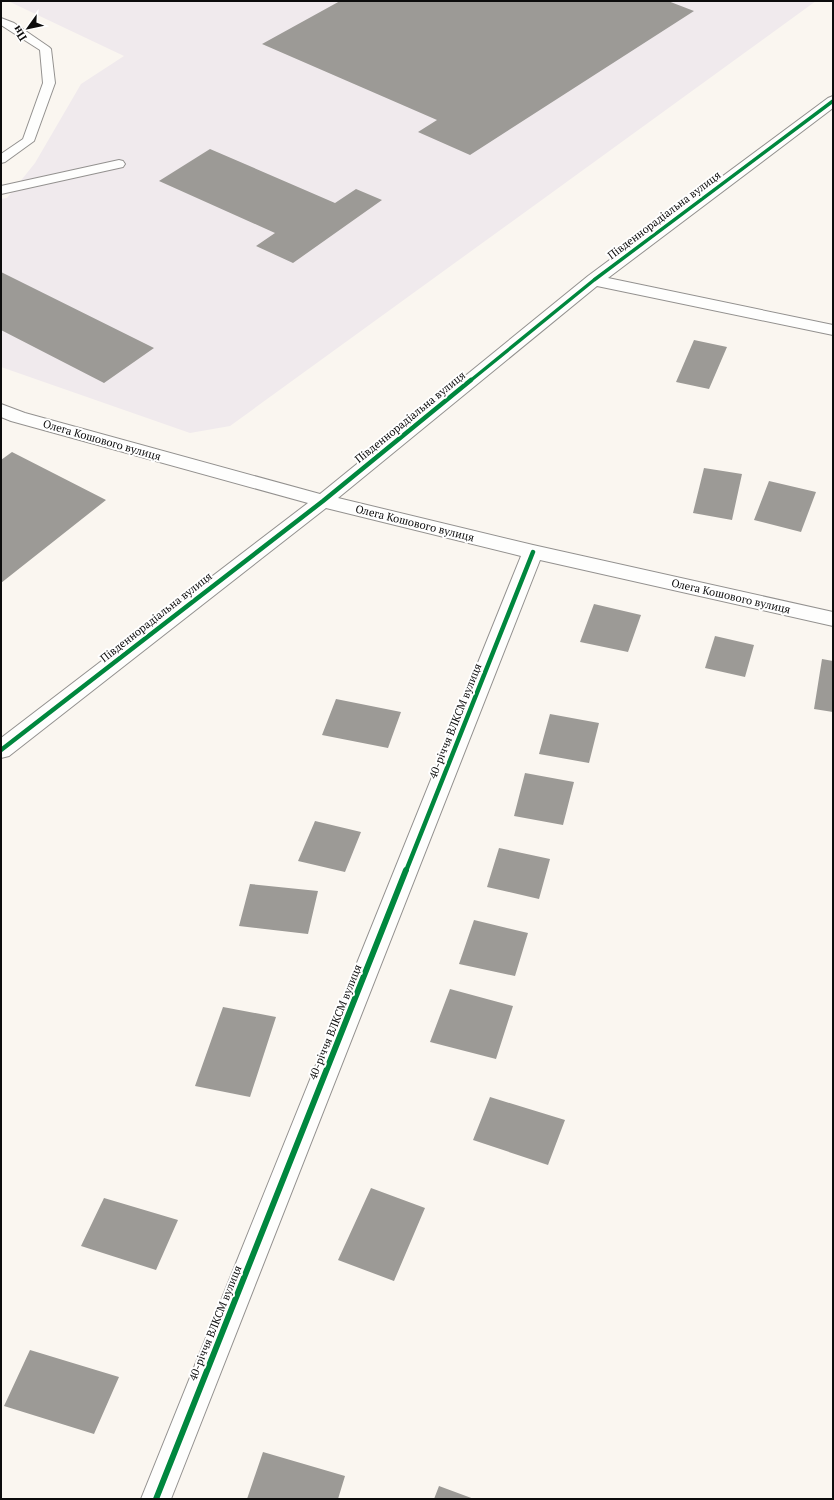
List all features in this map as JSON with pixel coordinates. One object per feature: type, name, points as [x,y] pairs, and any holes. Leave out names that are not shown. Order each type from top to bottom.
[{"type":"street","name":"Південнорадіальна вулиця","points":[[1,750],[323,501],[594,280],[833,101]]},
{"type":"street","points":[[594,280],[833,330]]},
{"type":"street","name":"Олега Кошового вулиця","points":[[1,410],[18,417],[323,501],[533,552],[833,619]]},
{"type":"street","name":"40-річчя ВЛКСМ вулиця","points":[[156,1499],[533,552]]},
{"type":"lane","points":[[1,21],[10,25],[45,49],[49,83],[28,141],[1,159]]},
{"type":"lane","points":[[1,190],[119,164]]},
{"type":"shaded area","points":[[8,1],[816,1],[230,426],[190,433],[1,367],[1,199],[7,198],[35,163],[81,84],[124,56]]},
{"type":"building","points":[[340,1],[668,1],[694,11],[470,155],[418,132],[437,120],[262,44]]},
{"type":"building","points":[[210,149],[335,203],[356,189],[382,200],[293,263],[256,246],[275,233],[159,181]]},
{"type":"building","points":[[1,272],[154,348],[104,383],[1,330]]},
{"type":"building","points":[[694,340],[727,347],[709,389],[676,382]]},
{"type":"building","points":[[12,452],[106,500],[1,583],[1,460]]},
{"type":"building","points":[[704,468],[742,474],[732,520],[693,513]]},
{"type":"building","points":[[769,481],[816,492],[801,532],[754,520]]},
{"type":"building","points":[[594,604],[641,615],[628,652],[580,642]]},
{"type":"building","points":[[715,636],[754,645],[745,677],[705,668]]},
{"type":"building","points":[[822,659],[833,661],[833,712],[814,709]]},
{"type":"building","points":[[336,699],[401,712],[388,748],[322,735]]},
{"type":"building","points":[[550,714],[599,723],[589,763],[539,754]]},
{"type":"building","points":[[525,773],[574,782],[563,825],[514,816]]},
{"type":"building","points":[[315,821],[361,832],[345,872],[298,861]]},
{"type":"building","points":[[499,848],[550,859],[539,899],[487,887]]},
{"type":"building","points":[[250,884],[318,891],[308,934],[239,926]]},
{"type":"building","points":[[474,920],[528,933],[515,976],[459,964]]},
{"type":"building","points":[[450,989],[513,1006],[496,1059],[430,1042]]},
{"type":"building","points":[[223,1007],[276,1017],[250,1097],[195,1086]]},
{"type":"building","points":[[490,1097],[565,1120],[548,1165],[473,1140]]},
{"type":"building","points":[[371,1188],[425,1208],[394,1281],[338,1260]]},
{"type":"building","points":[[104,1198],[178,1220],[156,1270],[81,1246]]},
{"type":"building","points":[[30,1350],[119,1377],[94,1434],[4,1406]]},
{"type":"building","points":[[263,1452],[345,1476],[338,1499],[247,1499]]},
{"type":"building","points":[[439,1486],[474,1499],[434,1499]]},
{"type":"cycle path","points":[[1,750],[323,501],[594,280],[833,101]]},
{"type":"cycle path","points":[[156,1499],[533,552]]}]
